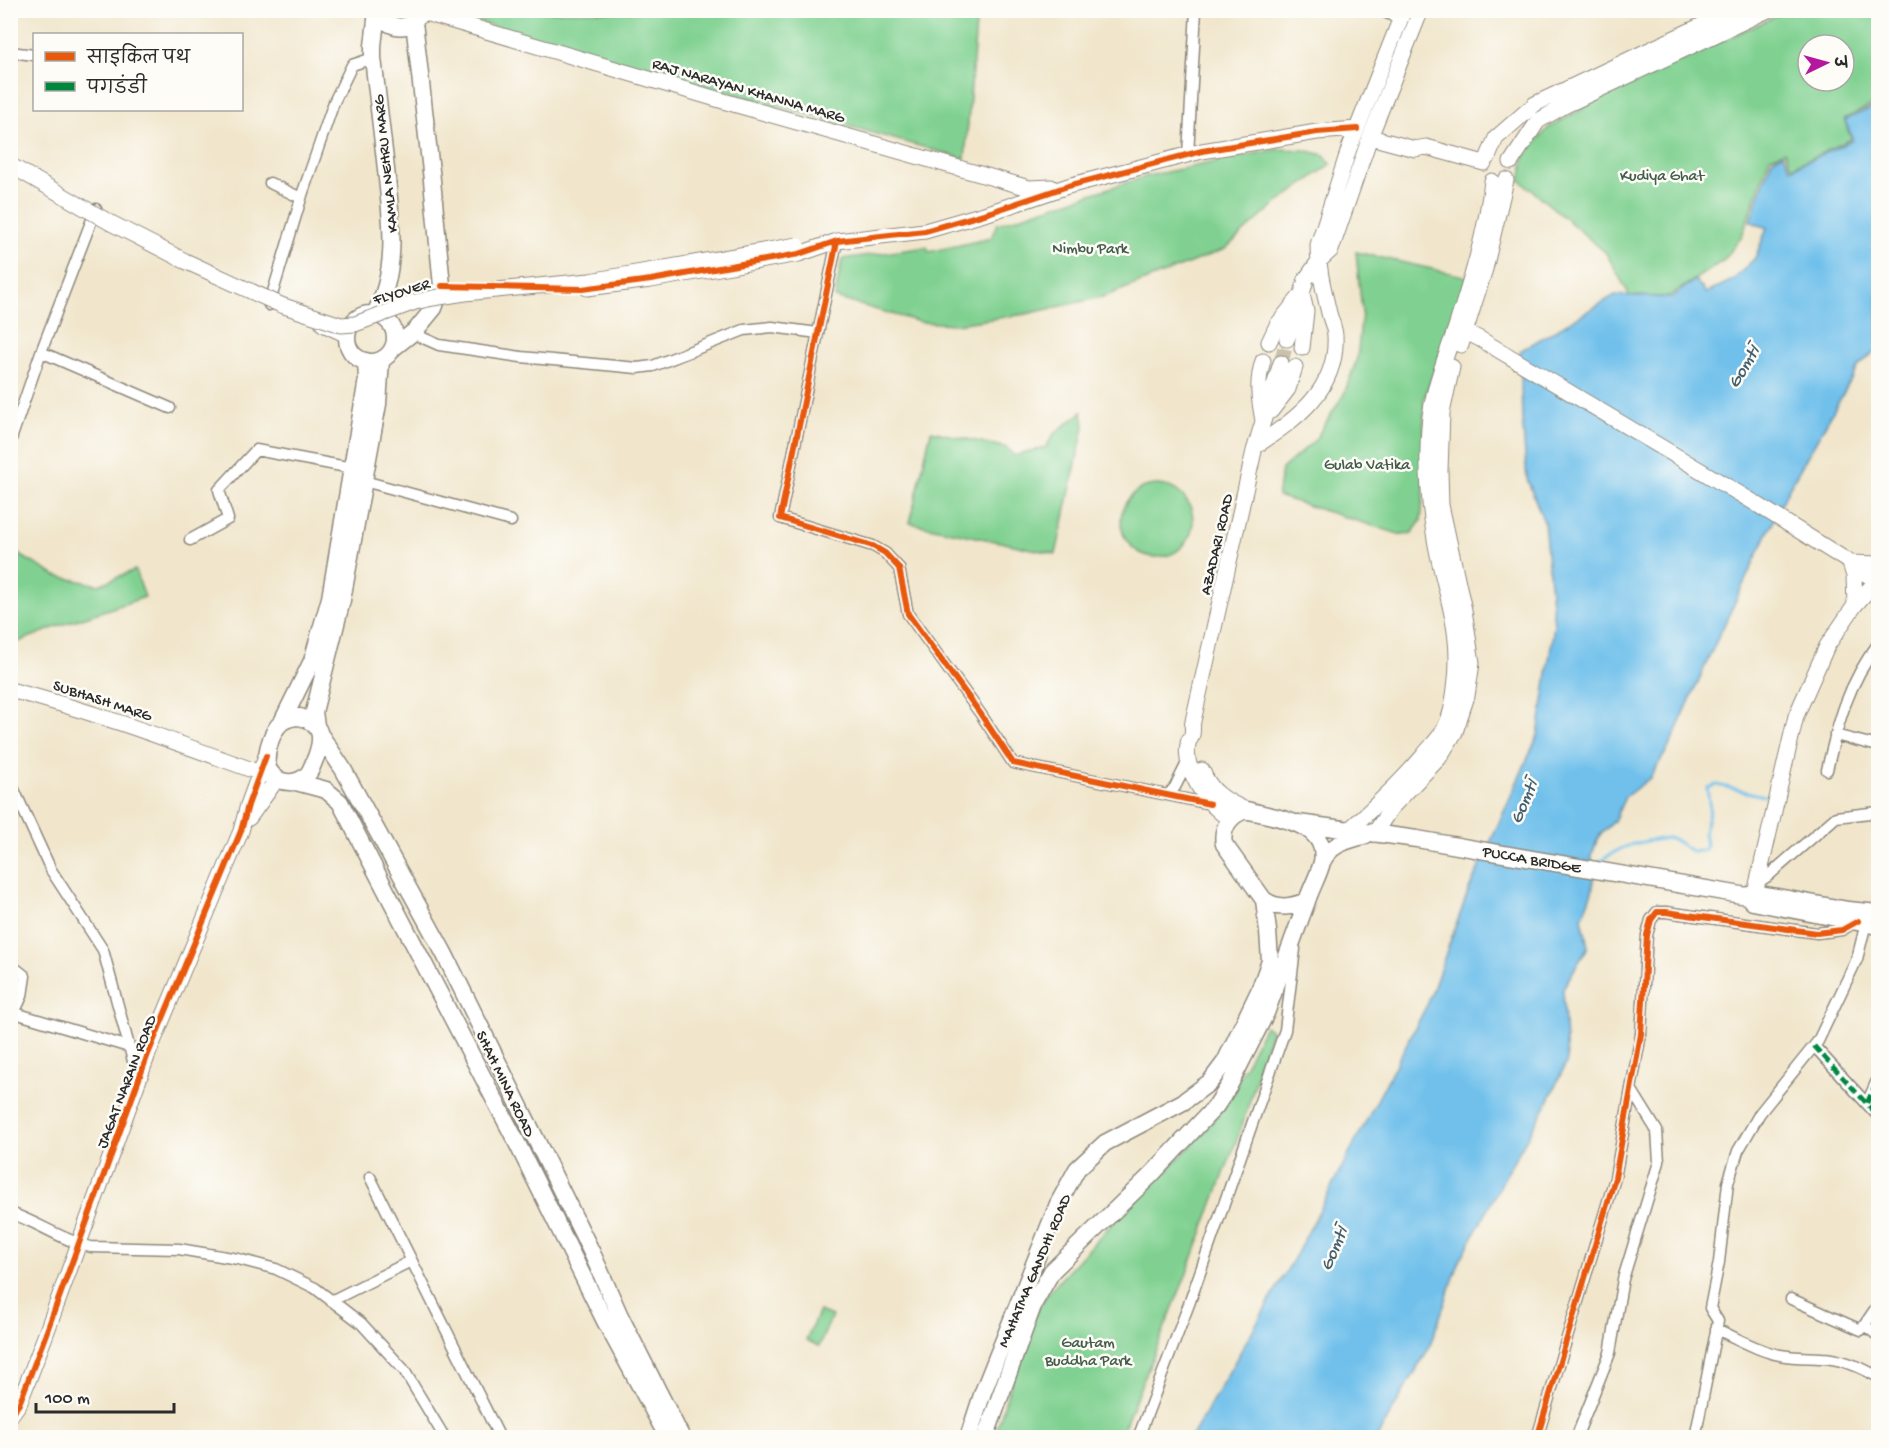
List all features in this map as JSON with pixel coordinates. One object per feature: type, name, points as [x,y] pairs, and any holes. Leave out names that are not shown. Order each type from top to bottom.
[{"type":"main road","points":[[1256,446],[1302,412],[1318,396],[1332,364],[1335,335],[1318,262],[1318,245],[1349,149],[1367,131],[1421,10]]},
{"type":"main road","points":[[1499,181],[1485,174],[1486,160],[1496,138],[1535,104],[1734,10]]},
{"type":"main road","points":[[1511,162],[1538,121],[1575,101],[1768,10]]},
{"type":"main road","points":[[377,11],[381,18],[392,26],[406,26],[420,15]]},
{"type":"main road","name":"KAMLA NEHRU MARG","points":[[374,315],[381,302],[393,240],[373,58],[377,11]]},
{"type":"main road","points":[[380,357],[378,404],[364,481],[343,557],[312,661],[277,728],[266,756],[271,774],[286,783],[304,778],[311,769],[321,744],[314,712],[342,600],[343,557],[352,468],[367,379],[380,357],[394,333],[382,317],[364,315],[350,326],[347,335],[348,346],[359,359],[380,357],[412,333],[434,308],[442,286],[420,15]]},
{"type":"main road","name":"RAJ NARAYAN KHANNA MARG","points":[[420,15],[1029,188],[1068,186]]},
{"type":"main road","points":[[1287,339],[1306,279],[1330,250],[1402,15]]},
{"type":"main road","points":[[442,286],[582,289],[651,280],[799,254],[837,241],[925,231],[1068,186],[1188,155],[1317,132],[1367,131],[1415,149],[1426,147],[1486,160],[1501,153],[1509,158],[1512,172],[1499,181],[1461,329],[1443,364],[1429,426],[1428,492],[1444,551],[1464,610],[1472,663],[1467,696],[1455,732],[1439,758],[1391,808],[1372,834],[1345,841],[1328,850],[1306,901],[1288,907],[1270,905],[1224,844],[1222,836],[1230,819],[1246,810]]},
{"type":"main road","points":[[1317,132],[1349,149]]},
{"type":"main road","points":[[10,158],[94,213]]},
{"type":"main road","name":"FLYOVER","points":[[10,165],[109,222],[185,261],[281,304],[341,326],[355,324],[415,302],[433,298],[590,281],[797,245],[837,241]]},
{"type":"main road","points":[[10,171],[186,256],[270,300],[347,335]]},
{"type":"main road","points":[[1269,342],[1277,325],[1302,294]]},
{"type":"main road","points":[[1302,294],[1306,311],[1302,348]]},
{"type":"main road","points":[[270,300],[342,320],[356,320]]},
{"type":"main road","points":[[1461,329],[1750,500],[1877,580],[1855,605],[1827,646],[1796,716],[1782,783],[1753,893]]},
{"type":"main road","name":"AZADARI ROAD","points":[[1189,758],[1188,742],[1192,736],[1192,721],[1263,421],[1258,395],[1263,361]]},
{"type":"main road","points":[[1263,421],[1288,389],[1288,365]]},
{"type":"main road","points":[[1349,830],[1389,794],[1412,768],[1442,733],[1452,712],[1458,671],[1457,639],[1444,551]]},
{"type":"main road","points":[[1848,561],[1878,564]]},
{"type":"main road","points":[[1848,561],[1854,576],[1855,605]]},
{"type":"main road","name":"SUBHASH MARG","points":[[10,690],[59,702],[184,744],[277,779]]},
{"type":"main road","points":[[282,722],[300,717],[308,719],[318,731]]},
{"type":"main road","name":"SHAH MINA ROAD","points":[[318,731],[343,769],[444,953],[595,1260],[620,1316],[682,1437]]},
{"type":"main road","points":[[1192,736],[1196,741],[1201,767],[1208,785],[1222,798],[1246,810],[1298,823],[1313,833],[1322,848],[1322,862]]},
{"type":"main road","name":"SUBHASH MARG","points":[[184,744],[201,745],[251,760],[266,756]]},
{"type":"main road","name":"JAGAT NARAIN ROAD","points":[[10,1416],[23,1395],[144,1066],[241,831],[266,756]]},
{"type":"main road","points":[[1189,758],[1200,789],[1210,804],[1230,819]]},
{"type":"main road","name":"JAGAT NARAIN ROAD","points":[[241,831],[277,779]]},
{"type":"main road","name":"SHAH MINA ROAD","points":[[296,782],[326,790],[340,802],[515,1139],[605,1321],[669,1437]]},
{"type":"main road","name":"PUCCA BRIDGE","points":[[1298,823],[1417,838],[1646,878],[1753,893],[1870,921]]},
{"type":"main road","points":[[393,904],[411,894]]},
{"type":"main road","name":"MAHATMA GANDHI ROAD","points":[[968,1437],[983,1392],[1058,1204],[1077,1170],[1105,1143],[1183,1102],[1210,1082],[1225,1062],[1259,991],[1270,961],[1264,900]]},
{"type":"main road","name":"MAHATMA GANDHI ROAD","points":[[986,1437],[1034,1303],[1052,1271],[1128,1198],[1203,1120],[1216,1106],[1229,1086],[1266,1013],[1306,901]]},
{"type":"main road","points":[[473,1058],[490,1048]]},
{"type":"main road","points":[[1183,1102],[1203,1120]]},
{"type":"main road","points":[[515,1139],[531,1131]]},
{"type":"main road","points":[[580,1268],[595,1260]]},
{"type":"main road","points":[[1034,1264],[1052,1271]]},
{"type":"street","points":[[1188,155],[1196,10]]},
{"type":"street","points":[[1380,10],[1402,15]]},
{"type":"street","points":[[10,52],[33,56]]},
{"type":"street","points":[[270,300],[301,198],[334,102],[352,65],[373,58]]},
{"type":"street","points":[[270,183],[301,198]]},
{"type":"street","points":[[10,442],[41,352],[94,213]]},
{"type":"street","points":[[837,241],[780,518],[873,546],[885,553],[899,568],[908,614],[1014,763],[1210,804]]},
{"type":"street","points":[[412,333],[439,345],[509,356],[637,368],[653,366],[744,330],[772,327],[818,333]]},
{"type":"street","points":[[41,352],[170,408]]},
{"type":"street","points":[[190,540],[228,519],[219,490],[256,450],[352,468]]},
{"type":"street","points":[[364,481],[511,520]]},
{"type":"street","points":[[1827,770],[1835,735],[1852,683],[1878,644]]},
{"type":"street","points":[[1835,735],[1878,746]]},
{"type":"street","points":[[1168,795],[1175,787],[1189,758]]},
{"type":"street","points":[[10,781],[51,870],[103,950],[133,1061],[144,1066]]},
{"type":"street","points":[[1753,893],[1768,876],[1836,817],[1878,812]]},
{"type":"street","points":[[1538,1437],[1615,1179],[1641,1034],[1647,935],[1651,920],[1657,912],[1817,933],[1842,930],[1870,921]]},
{"type":"street","points":[[1695,1437],[1718,1321],[1710,1308],[1719,1262],[1728,1183],[1738,1151],[1760,1113],[1814,1046],[1837,1005],[1870,921]]},
{"type":"street","points":[[1138,1437],[1189,1304],[1285,1030],[1298,927]]},
{"type":"street","points":[[10,964],[25,976],[22,996],[13,1017],[129,1047]]},
{"type":"street","points":[[1814,1046],[1872,1099],[1878,1116]]},
{"type":"street","points":[[1872,1099],[1878,1078]]},
{"type":"street","points":[[1576,1437],[1610,1353],[1623,1279],[1659,1162],[1658,1131],[1631,1089]]},
{"type":"street","points":[[370,1177],[500,1437]]},
{"type":"street","points":[[10,1213],[32,1220],[79,1244],[90,1247],[179,1249],[238,1259],[276,1269],[315,1288],[361,1323],[404,1370],[445,1437]]},
{"type":"street","points":[[331,1301],[411,1261]]},
{"type":"street","points":[[1791,1299],[1861,1330],[1878,1305]]},
{"type":"street","points":[[1865,1325],[1878,1336]]},
{"type":"street","points":[[1716,1329],[1777,1355],[1838,1360],[1861,1367],[1878,1377]]},
{"type":"green space","points":[[977,11],[965,159],[444,12]]},
{"type":"green space","name":"Kudiya Ghat","points":[[1787,11],[1878,11],[1878,102],[1844,119],[1851,139],[1792,167],[1785,151],[1770,157],[1742,236],[1724,260],[1668,297],[1630,296],[1606,253],[1520,180],[1525,156],[1548,128],[1621,87]]},
{"type":"green space","name":"Nimbu Park","points":[[1278,149],[1304,150],[1324,155],[1331,164],[1271,208],[1225,249],[1106,296],[1026,314],[956,324],[920,322],[835,298],[842,259],[927,247],[929,252],[991,238],[997,224],[1147,176]]},
{"type":"green space","name":"Gulab Vatika","points":[[1356,252],[1468,277],[1424,399],[1424,488],[1421,521],[1412,533],[1402,535],[1277,496],[1282,469],[1315,440],[1344,394],[1357,359],[1362,312]]},
{"type":"green space","points":[[1082,412],[1084,427],[1056,554],[910,523],[931,431],[1007,448],[1014,456],[1046,447],[1054,434]]},
{"type":"green space","points":[[1157,485],[1177,491],[1187,501],[1193,521],[1187,541],[1177,551],[1157,557],[1137,551],[1127,541],[1121,521],[1127,501],[1137,491]]},
{"type":"green space","points":[[11,550],[56,576],[99,585],[135,570],[145,597],[61,625],[11,645]]},
{"type":"green space","name":"Gautam Buddha Park","points":[[1265,1026],[1271,1030],[1243,1123],[1187,1273],[1120,1437],[994,1438],[1029,1325],[1047,1294],[1110,1226],[1204,1133],[1227,1101]]},
{"type":"green space","points":[[819,1311],[832,1316],[819,1346],[806,1340]]},
{"type":"water","name":"Gomtī","points":[[1878,105],[1878,348],[1859,366],[1788,490],[1668,749],[1650,778],[1625,797],[1614,821],[1599,836],[1592,854],[1593,889],[1582,918],[1588,947],[1563,988],[1567,1061],[1549,1100],[1459,1263],[1429,1348],[1377,1437],[1191,1438],[1297,1253],[1428,1003],[1468,892],[1538,735],[1554,625],[1544,522],[1527,479],[1520,351],[1615,295],[1671,298],[1695,280],[1706,293],[1733,280],[1755,258],[1767,228],[1750,221],[1772,159],[1783,153],[1791,169],[1853,140],[1845,120]]},
{"type":"waterway","points":[[1596,864],[1629,845],[1667,838],[1673,839],[1693,852],[1704,850],[1706,845],[1704,832],[1710,809],[1707,788],[1717,785],[1764,796]]},
{"type":"tunnel","points":[[1281,363],[1287,339]]},
{"type":"marked path","points":[[1814,1046],[1878,1116]]},
{"type":"marked path","points":[[1867,1103],[1878,1078]]},
{"type":"cycle path","points":[[442,286],[582,289],[651,280],[799,254],[837,241],[925,231],[1068,186],[1202,151],[1317,132],[1357,129]]},
{"type":"cycle path","points":[[837,241],[780,518],[873,546],[885,553],[899,568],[908,614],[980,713],[1013,763],[1210,804]]},
{"type":"cycle path","points":[[10,1416],[19,1404],[148,1054],[241,831],[266,756]]},
{"type":"cycle path","points":[[1537,1438],[1615,1178],[1641,1034],[1647,935],[1651,920],[1657,912],[1666,912],[1817,933],[1842,930],[1858,921]]}]
